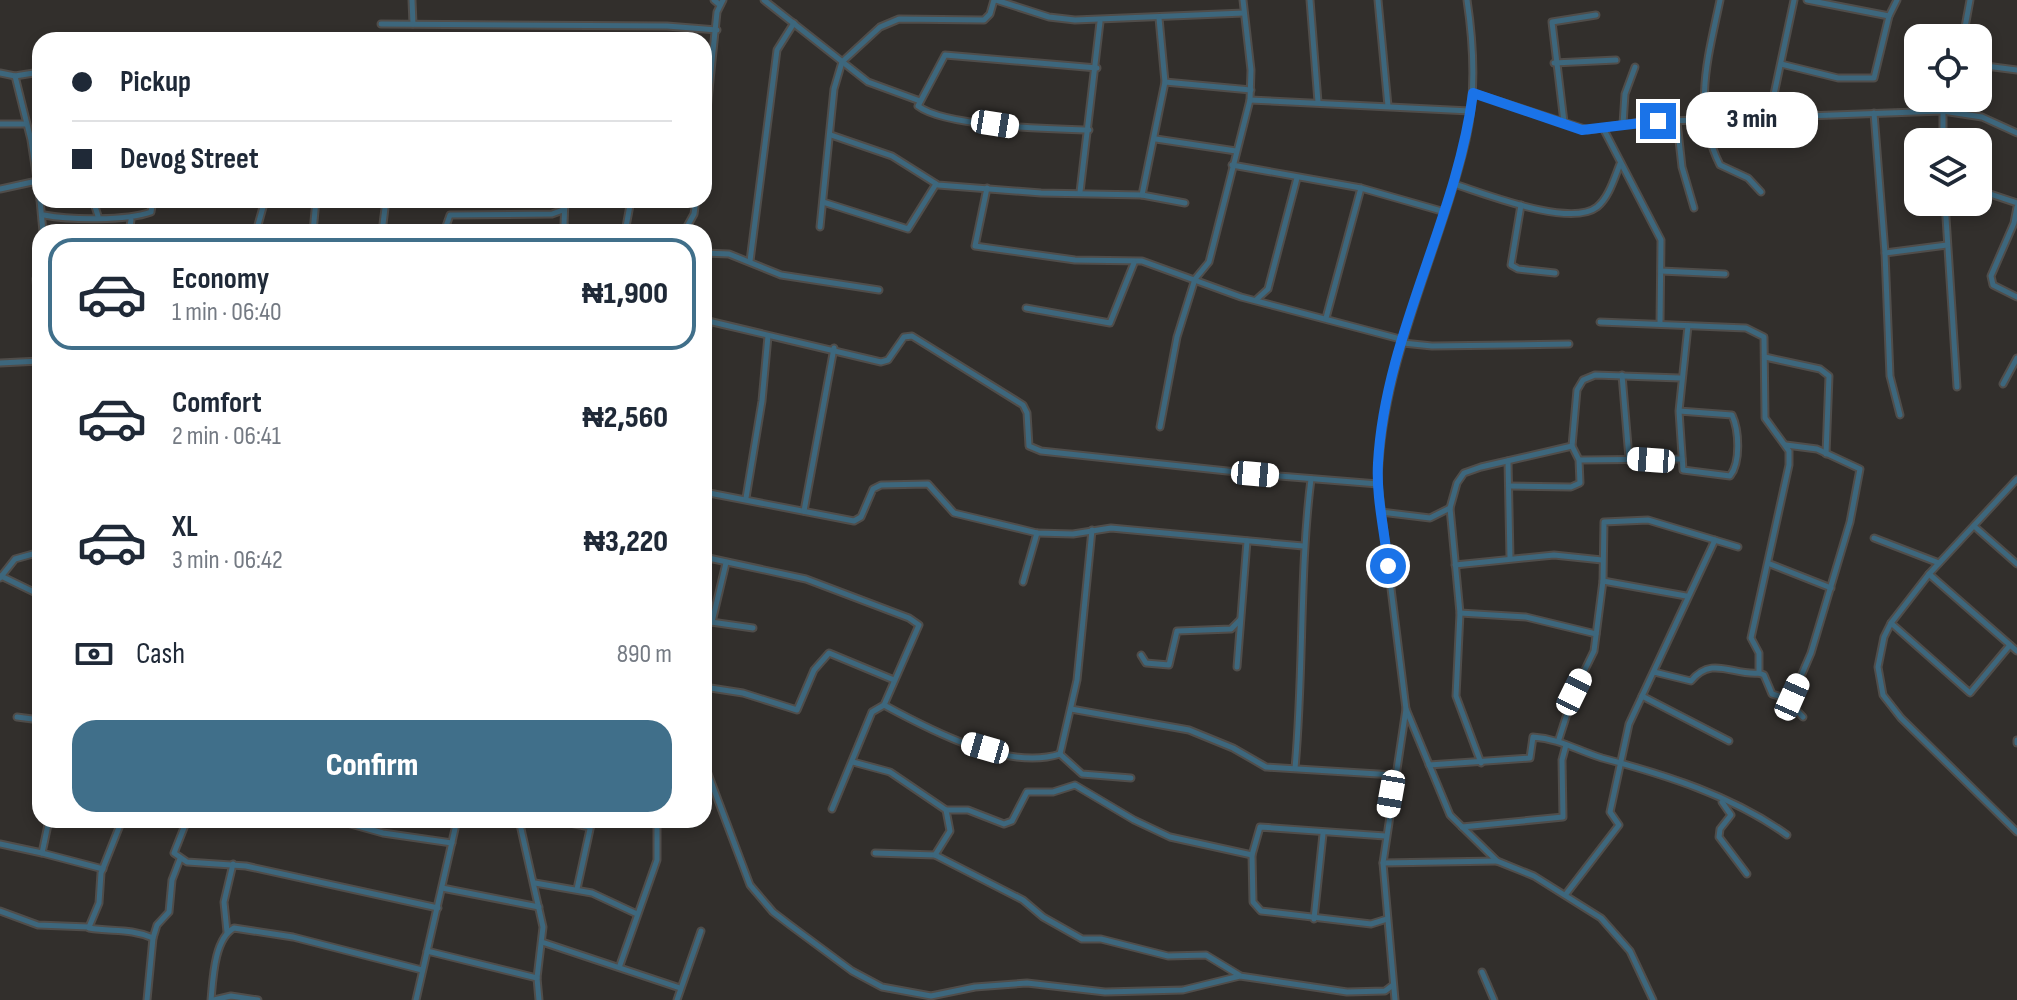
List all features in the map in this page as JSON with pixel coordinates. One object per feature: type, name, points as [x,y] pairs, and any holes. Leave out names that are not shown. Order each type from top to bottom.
[{"type":"street","points":[[412,0],[413,24]]},
{"type":"street","points":[[712,89],[722,3],[714,0]]},
{"type":"street","points":[[764,0],[868,82],[920,101]]},
{"type":"street","points":[[820,227],[834,89],[842,62],[888,23],[899,19],[984,20],[995,0],[1049,17],[1100,22],[1244,13]]},
{"type":"street","points":[[1160,427],[1177,337],[1195,279],[1209,262],[1250,100],[1243,0]]},
{"type":"street","points":[[1310,0],[1318,102]]},
{"type":"street","points":[[1378,0],[1388,106]]},
{"type":"street","points":[[1467,0],[1473,93],[1470,111],[1454,184],[1403,341],[1383,420],[1378,484],[1406,709],[1444,805],[1461,827],[1497,861],[1534,876],[1566,894],[1617,934],[1630,951],[1653,1000]]},
{"type":"street","points":[[1720,0],[1705,84],[1704,122],[1720,165],[1748,178],[1761,192]]},
{"type":"street","points":[[1769,118],[1794,0]]},
{"type":"street","points":[[1807,0],[1889,16]]},
{"type":"street","points":[[1781,64],[1838,78],[1874,78],[1889,16],[1897,0]]},
{"type":"street","points":[[1966,24],[1970,0]]},
{"type":"street","points":[[1564,123],[1554,63],[1554,20],[1596,15]]},
{"type":"street","points":[[1142,195],[1156,139],[1165,82],[1159,18]]},
{"type":"street","points":[[1080,192],[1100,22]]},
{"type":"street","points":[[750,261],[777,50],[794,23]]},
{"type":"street","points":[[381,24],[667,26],[717,30]]},
{"type":"street","points":[[1089,130],[1019,128],[982,122],[921,109],[920,101],[945,55],[1097,68]]},
{"type":"street","points":[[1554,63],[1616,60]]},
{"type":"street","points":[[1623,124],[1625,94],[1635,67]]},
{"type":"street","points":[[1992,67],[2017,70]]},
{"type":"street","points":[[0,73],[15,76],[32,73]]},
{"type":"street","points":[[15,76],[32,155]]},
{"type":"street","points":[[1165,82],[1251,90]]},
{"type":"street","points":[[1473,93],[1582,130],[1623,124],[1908,112]]},
{"type":"street","points":[[1250,100],[1470,111]]},
{"type":"street","points":[[1953,112],[1982,117],[2017,133]]},
{"type":"street","points":[[1874,113],[1885,253],[1890,376],[1900,415]]},
{"type":"street","points":[[1677,122],[1682,167],[1694,208]]},
{"type":"street","points":[[0,124],[26,124]]},
{"type":"street","points":[[1603,128],[1661,240],[1660,324]]},
{"type":"street","points":[[831,135],[892,156],[936,184],[1041,193],[1142,195],[1185,203]]},
{"type":"street","points":[[1156,139],[1236,151]]},
{"type":"street","points":[[1454,184],[1521,205],[1563,212],[1590,211],[1606,198],[1620,164]]},
{"type":"street","points":[[1232,165],[1361,188],[1445,212]]},
{"type":"street","points":[[1255,300],[1268,289],[1297,178]]},
{"type":"street","points":[[0,189],[32,182]]},
{"type":"street","points":[[823,202],[908,229],[936,184]]},
{"type":"street","points":[[987,188],[975,246],[1075,260],[1142,261],[1255,300],[1403,341],[1432,346],[1569,344]]},
{"type":"street","points":[[1326,318],[1361,188]]},
{"type":"street","points":[[1992,195],[2017,205],[2014,223],[1991,276],[1993,285],[2017,297]]},
{"type":"street","points":[[1521,205],[1511,265],[1518,269],[1555,273]]},
{"type":"street","points":[[42,208],[43,224]]},
{"type":"street","points":[[96,208],[98,216]]},
{"type":"street","points":[[44,215],[65,219],[98,216],[131,220],[151,212],[152,208]]},
{"type":"street","points":[[447,224],[450,215],[552,214],[563,210],[566,224]]},
{"type":"street","points":[[1946,216],[1957,387]]},
{"type":"street","points":[[130,224],[131,220]]},
{"type":"street","points":[[1885,253],[1947,245]]},
{"type":"street","points":[[712,253],[729,254],[781,275],[879,290]]},
{"type":"street","points":[[1026,308],[1110,323],[1134,263]]},
{"type":"street","points":[[1661,271],[1725,274]]},
{"type":"street","points":[[712,322],[886,362],[904,337],[912,336],[1023,405],[1027,413],[1029,446],[1041,451],[1378,484]]},
{"type":"street","points":[[1600,322],[1753,330],[1764,337],[1765,418],[1785,445],[1789,465],[1770,564],[1751,638],[1759,653],[1759,673]]},
{"type":"street","points":[[1679,411],[1728,413],[1734,419],[1736,466],[1730,476],[1687,473],[1683,470],[1679,411],[1680,378],[1688,326]]},
{"type":"street","points":[[746,498],[762,401],[768,336]]},
{"type":"street","points":[[804,511],[834,348]]},
{"type":"street","points":[[1765,357],[1820,369],[1829,376],[1826,454]]},
{"type":"street","points":[[2003,384],[2017,358]]},
{"type":"street","points":[[0,363],[32,361]]},
{"type":"street","points":[[1509,486],[1571,487],[1580,483],[1579,460],[1572,446],[1579,386],[1595,375],[1680,378]]},
{"type":"street","points":[[1622,375],[1629,458]]},
{"type":"street","points":[[1785,445],[1817,449],[1860,469],[1850,522],[1831,588],[1811,653],[1792,697]]},
{"type":"street","points":[[1481,763],[1456,696],[1460,666],[1460,613],[1450,508],[1459,477],[1508,461],[1572,446]]},
{"type":"street","points":[[1579,460],[1682,459]]},
{"type":"street","points":[[1508,461],[1510,558]]},
{"type":"street","points":[[1295,768],[1305,597],[1303,546],[1311,479]]},
{"type":"street","points":[[2017,479],[1929,574],[1891,623],[1884,637],[1878,667],[1883,695],[1901,718],[2017,832]]},
{"type":"street","points":[[712,493],[858,520],[873,489],[881,485],[923,483],[933,487],[960,515],[1037,533],[1111,528],[1303,546]]},
{"type":"street","points":[[1381,512],[1430,518],[1450,508]]},
{"type":"street","points":[[1559,739],[1574,692],[1594,651],[1603,581],[1602,525],[1608,520],[1648,520],[1738,547]]},
{"type":"street","points":[[1974,526],[2017,564]]},
{"type":"street","points":[[1060,754],[1071,709],[1092,530]]},
{"type":"street","points":[[1023,582],[1037,533]]},
{"type":"street","points":[[1874,538],[1939,563]]},
{"type":"street","points":[[1566,894],[1619,825],[1610,812],[1629,724],[1686,596],[1715,540]]},
{"type":"street","points":[[1237,667],[1247,541]]},
{"type":"street","points":[[32,554],[15,559],[1,577],[32,591]]},
{"type":"street","points":[[1455,565],[1554,555],[1602,560]]},
{"type":"street","points":[[712,559],[806,579],[916,621],[920,628],[884,705],[872,712],[832,809]]},
{"type":"street","points":[[726,563],[712,622],[753,628]]},
{"type":"street","points":[[1770,564],[1831,588]]},
{"type":"street","points":[[1929,574],[2017,651]]},
{"type":"street","points":[[1603,581],[1686,596]]},
{"type":"street","points":[[1460,613],[1526,617],[1596,634]]},
{"type":"street","points":[[1141,655],[1146,663],[1167,666],[1171,662],[1177,631],[1231,629],[1240,620]]},
{"type":"street","points":[[1891,623],[1970,693],[2010,645]]},
{"type":"street","points":[[712,688],[743,693],[797,710],[814,670],[829,653],[894,680]]},
{"type":"street","points":[[1654,672],[1691,681],[1697,673],[1718,665],[1747,674],[1759,673],[1764,675],[1772,694],[1785,698],[1803,717]]},
{"type":"street","points":[[1642,696],[1729,741]]},
{"type":"street","points":[[884,705],[916,724],[975,745],[1025,758],[1060,754],[1082,774],[1131,778]]},
{"type":"street","points":[[1071,709],[1189,730],[1233,748],[1255,764],[1395,775]]},
{"type":"street","points":[[1395,1000],[1383,863],[1406,709]]},
{"type":"street","points":[[17,717],[32,719]]},
{"type":"street","points":[[1429,765],[1530,758],[1533,737],[1559,739],[1566,745],[1669,776],[1761,816],[1787,835]]},
{"type":"street","points":[[1461,827],[1563,817],[1562,760],[1566,745]]},
{"type":"street","points":[[853,762],[890,772],[946,810],[968,810],[1007,824],[1027,792],[1053,792],[1075,785],[1138,823],[1170,837],[1252,855]]},
{"type":"street","points":[[712,784],[750,885],[790,925],[852,971],[882,987],[931,996],[975,987],[1027,983],[1105,992],[1156,991],[1205,987],[1240,976]]},
{"type":"street","points":[[1722,801],[1731,815],[1720,829],[1719,837],[1747,874]]},
{"type":"street","points":[[935,855],[950,831],[946,810]]},
{"type":"street","points":[[1385,836],[1323,834],[1260,827],[1252,855],[1255,907],[1314,919],[1371,924],[1387,919]]},
{"type":"street","points":[[42,853],[47,828]]},
{"type":"street","points":[[89,927],[99,903],[103,869],[119,828]]},
{"type":"street","points":[[180,859],[174,849],[183,828]]},
{"type":"street","points":[[365,828],[452,843]]},
{"type":"street","points":[[416,1000],[455,828]]},
{"type":"street","points":[[521,828],[540,908],[539,1000]]},
{"type":"street","points":[[577,889],[590,828]]},
{"type":"street","points":[[620,965],[657,860],[657,828]]},
{"type":"street","points":[[1314,919],[1323,834]]},
{"type":"street","points":[[0,844],[103,869]]},
{"type":"street","points":[[875,853],[935,855],[1023,900],[1043,917],[1082,939],[1101,939],[1168,956],[1206,955],[1240,976],[1347,992],[1385,991],[1394,984]]},
{"type":"street","points":[[180,859],[233,864],[438,908]]},
{"type":"street","points":[[147,1000],[153,938],[157,925],[169,912],[172,880],[180,859]]},
{"type":"street","points":[[1383,863],[1497,861]]},
{"type":"street","points":[[233,864],[224,902],[227,932],[219,951],[212,1000],[231,996],[258,1000]]},
{"type":"street","points":[[535,883],[577,889],[637,914]]},
{"type":"street","points":[[442,888],[540,908]]},
{"type":"street","points":[[0,911],[38,925],[89,927],[105,932],[119,928],[153,938]]},
{"type":"street","points":[[227,932],[239,928],[278,934],[422,970]]},
{"type":"street","points":[[677,1000],[701,931]]},
{"type":"street","points":[[542,942],[620,965],[680,988]]},
{"type":"street","points":[[427,951],[537,978]]},
{"type":"street","points":[[1482,972],[1494,1000]]},
{"type":"route","points":[[1388,566],[1378,484],[1383,420],[1404,340],[1466,138],[1473,93],[1534,111],[1582,130],[1658,121]]}]
